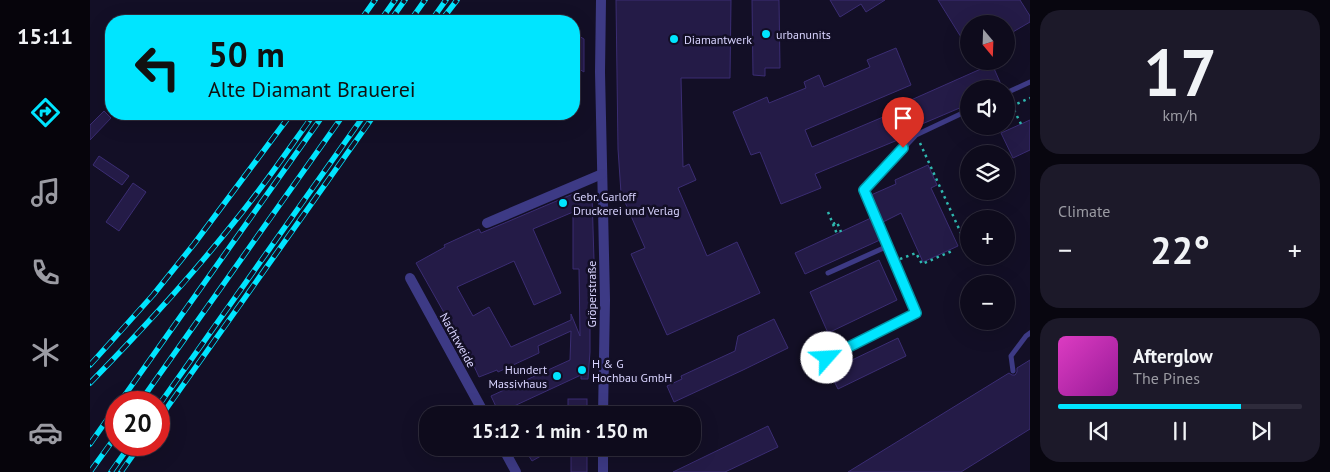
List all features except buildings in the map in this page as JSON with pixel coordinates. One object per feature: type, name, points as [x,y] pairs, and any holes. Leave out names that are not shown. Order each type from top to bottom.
[{"type":"street","name":"Gröperstraße","points":[[601,0],[600,72],[605,300],[603,406]]},
{"type":"street","points":[[487,223],[602,174]]},
{"type":"street","name":"Nachtweide","points":[[410,278],[480,406]]},
{"type":"street","points":[[507,456],[516,472]]},
{"type":"street","points":[[603,456],[603,472]]},
{"type":"lane","points":[[1015,89],[1030,82]]},
{"type":"lane","points":[[827,358],[916,313],[864,190],[916,134],[960,114]]},
{"type":"lane","points":[[828,273],[888,246]]},
{"type":"lane","points":[[1013,370],[1011,356],[1030,333]]},
{"type":"path","points":[[1021,124],[1012,106],[1030,98]]},
{"type":"path","points":[[916,134],[960,231]]},
{"type":"path","points":[[828,212],[837,234]]},
{"type":"path","points":[[833,224],[837,222],[841,232]]},
{"type":"path","points":[[894,262],[916,253],[922,264],[952,251]]},
{"type":"railway","points":[[364,15],[375,0]]},
{"type":"railway","points":[[384,15],[395,0]]},
{"type":"railway","points":[[394,15],[405,0]]},
{"type":"railway","points":[[414,15],[425,0]]},
{"type":"railway","points":[[435,15],[446,0]]},
{"type":"railway","points":[[446,15],[457,0]]},
{"type":"railway","points":[[90,365],[153,295],[194,244],[287,120]]},
{"type":"railway","points":[[90,383],[201,263],[256,195],[310,120]]},
{"type":"railway","points":[[128,391],[320,120]]},
{"type":"railway","points":[[148,391],[340,120]]},
{"type":"railway","points":[[169,391],[361,120]]},
{"type":"railway","points":[[170,403],[371,120]]},
{"type":"railway","points":[[90,444],[105,423]]},
{"type":"railway","points":[[90,472],[105,451]]},
{"type":"railway","points":[[111,472],[122,456]]},
{"type":"railway","points":[[121,472],[132,456]]},
{"type":"place","name":"urbanunits","points":[[766,34]]},
{"type":"place","name":"Diamantwerk","points":[[674,39]]},
{"type":"place","name":"Gebr. Garloff Druckerei und Verlag","points":[[563,203]]},
{"type":"place","name":"H & G Hochbau GmbH","points":[[582,370]]},
{"type":"place","name":"Hundert Massivhaus","points":[[557,376]]},
{"type":"route","points":[[827,358],[916,313],[864,190],[903,148]]}]
